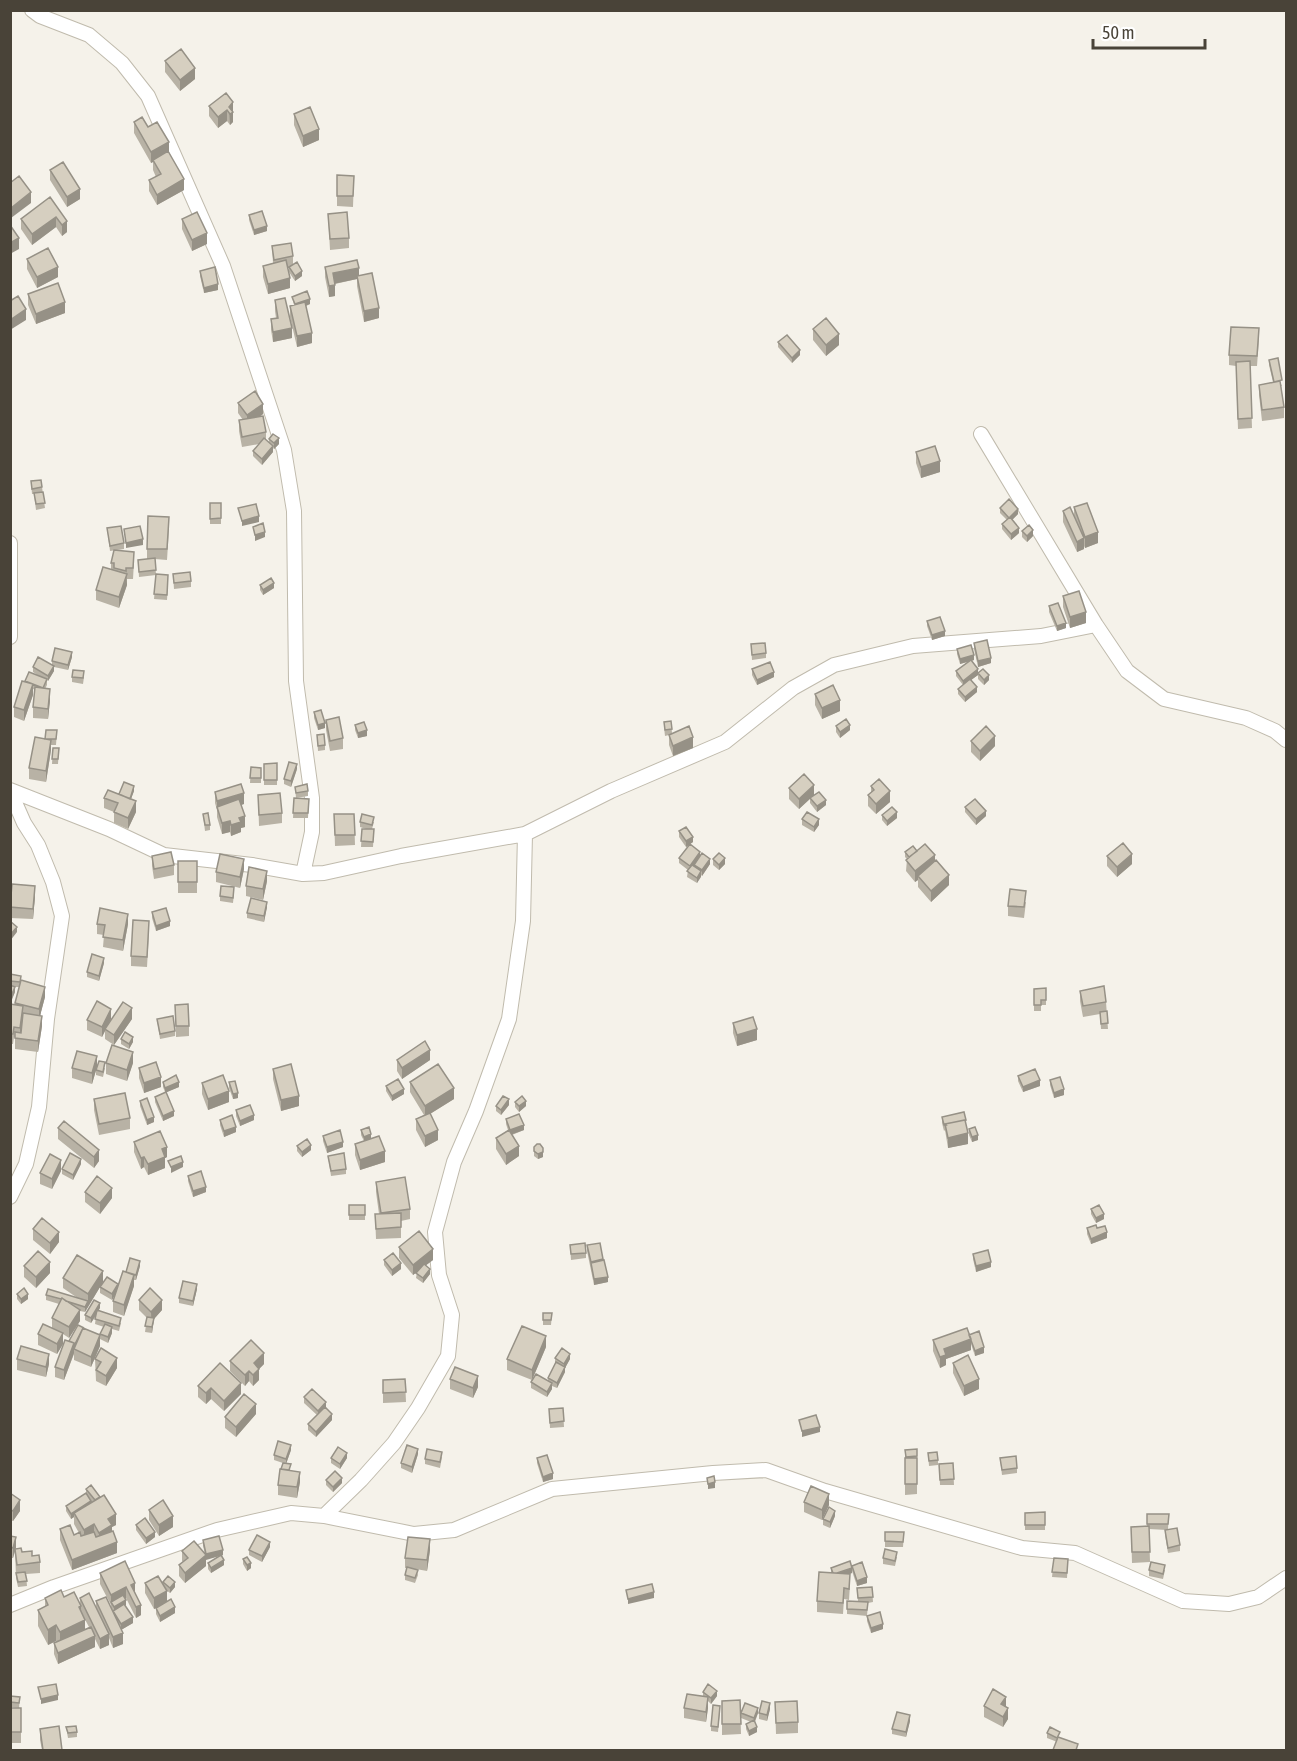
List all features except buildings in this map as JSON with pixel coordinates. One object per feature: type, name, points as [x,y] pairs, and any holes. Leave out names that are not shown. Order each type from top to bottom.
[{"type":"street","points":[[32,10],[40,16],[89,36],[122,63],[148,96],[223,266],[285,450],[294,512],[296,681],[312,798],[312,832],[303,874]]},
{"type":"street","points":[[981,434],[1096,625],[1127,671],[1164,699],[1246,718],[1275,731],[1287,740]]},
{"type":"street","points":[[10,543],[10,637]]},
{"type":"street","points":[[10,790],[109,829],[164,855],[252,865],[303,874],[324,873],[401,856],[525,834],[611,791],[725,742],[794,688],[834,665],[913,646],[1041,636],[1096,625]]},
{"type":"street","points":[[10,790],[24,823],[38,845],[53,882],[62,916],[47,1019],[39,1107],[26,1164],[10,1197]]},
{"type":"street","points":[[324,1516],[394,1443],[418,1408],[448,1356],[452,1315],[439,1275],[435,1232],[454,1162],[476,1111],[509,1019],[523,921],[525,834]]},
{"type":"street","points":[[10,1605],[54,1587],[217,1530],[291,1513],[324,1516],[414,1534],[454,1530],[552,1489],[766,1470],[825,1491],[1022,1548],[1076,1553],[1183,1601],[1229,1604],[1258,1597],[1287,1578]]}]
